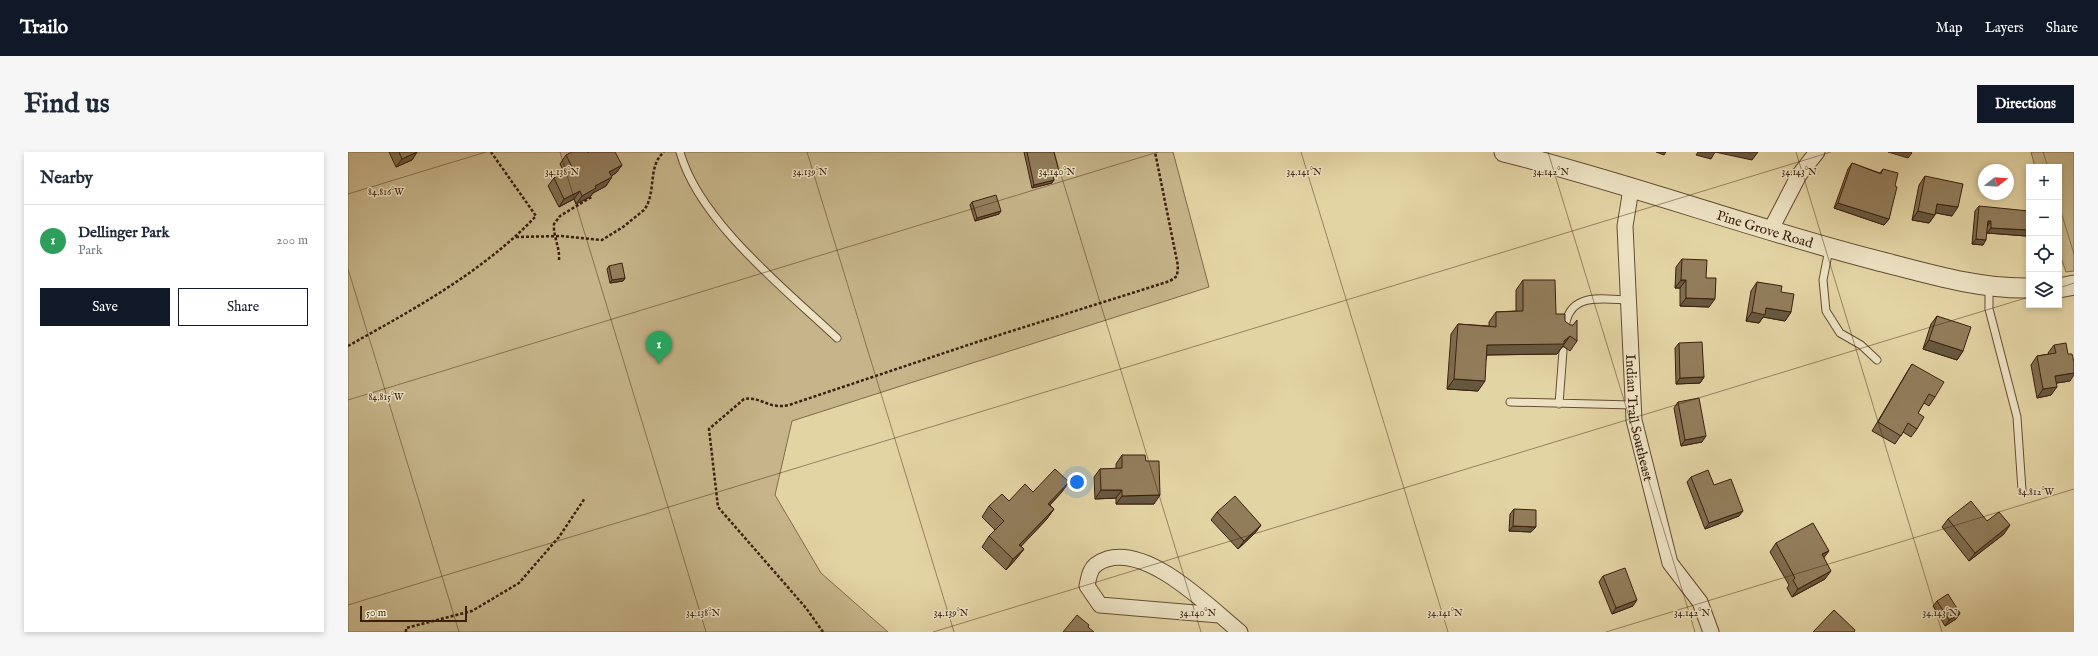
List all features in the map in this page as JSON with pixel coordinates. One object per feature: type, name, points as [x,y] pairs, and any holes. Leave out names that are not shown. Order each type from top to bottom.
[{"type":"street","name":"Pine Grove Road","points":[[1504,152],[1530,155],[1829,249],[1955,280],[1989,286],[2026,288]]},
{"type":"street","points":[[1770,231],[1799,175],[1816,152]]},
{"type":"street","name":"Indian Trail Southeast","points":[[1631,188],[1625,226],[1634,420],[1670,563],[1700,602],[1711,632]]},
{"type":"street","points":[[2062,287],[2074,285]]},
{"type":"street","points":[[1219,615],[1100,605],[1087,586],[1091,571],[1099,561],[1115,556],[1130,557],[1146,562],[1184,586],[1240,632]]},
{"type":"lane","points":[[680,152],[690,178],[714,216],[743,249],[837,338]]},
{"type":"lane","points":[[1829,249],[1823,280],[1826,311],[1840,333],[1862,344],[1877,360]]},
{"type":"lane","points":[[1989,286],[1989,309],[2017,417],[2022,490]]},
{"type":"lane","points":[[1564,330],[1566,318],[1570,309],[1576,304],[1591,299],[1628,300]]},
{"type":"lane","points":[[1559,404],[1563,351]]},
{"type":"lane","points":[[1510,402],[1633,406]]},
{"type":"path","points":[[348,346],[434,298],[516,237],[536,216],[491,152]]},
{"type":"path","points":[[516,237],[554,236],[597,241],[607,238],[623,227],[649,204],[655,165],[658,157],[664,152]]},
{"type":"path","points":[[823,632],[806,608],[718,507],[709,429],[744,400],[751,398],[778,408],[790,405],[977,342],[1170,281],[1177,276],[1178,266],[1155,152]]},
{"type":"path","points":[[559,260],[560,249],[554,236],[554,224],[560,216],[593,196]]},
{"type":"path","points":[[406,632],[406,628],[472,611],[519,583],[559,538],[585,498]]},
{"type":"shaded area","points":[[348,152],[1173,152],[1209,287],[792,421],[775,495],[821,573],[888,632],[348,632]]},
{"type":"shaded area","points":[[2031,152],[2074,152],[2074,271],[2066,272],[2062,261],[2062,164],[2034,164]]},
{"type":"building","points":[[399,152],[417,152],[402,159]]},
{"type":"building","points":[[572,152],[615,152],[622,165],[609,172],[612,177],[595,186],[596,188],[582,196],[580,191],[564,199],[554,178],[572,167],[566,155]]},
{"type":"building","points":[[1027,152],[1054,152],[1059,172],[1053,173],[1054,180],[1034,185]]},
{"type":"building","points":[[1852,163],[1881,174],[1883,169],[1898,173],[1895,186],[1897,187],[1889,219],[1838,203]]},
{"type":"building","points":[[1925,176],[1963,184],[1958,207],[1937,204],[1935,215],[1918,211]]},
{"type":"building","points":[[996,195],[1001,211],[977,218],[972,202]]},
{"type":"building","points":[[1979,206],[2026,211],[2026,230],[1991,228],[1991,221],[1988,221],[1986,240],[1976,239]]},
{"type":"building","points":[[1682,259],[1707,260],[1706,278],[1716,278],[1715,299],[1686,298],[1686,280],[1681,280]]},
{"type":"building","points":[[622,263],[625,278],[612,280],[609,266]]},
{"type":"building","points":[[1523,280],[1555,280],[1556,314],[1565,314],[1565,321],[1570,325],[1573,325],[1577,320],[1577,341],[1570,336],[1564,341],[1564,344],[1487,345],[1485,381],[1454,379],[1458,324],[1496,327],[1496,312],[1523,311]]},
{"type":"building","points":[[1757,282],[1782,286],[1781,292],[1794,294],[1791,312],[1766,308],[1765,315],[1752,312]]},
{"type":"building","points":[[1937,316],[1971,327],[1963,351],[1929,340]]},
{"type":"building","points":[[1702,342],[1704,377],[1680,378],[1679,343]]},
{"type":"building","points":[[2066,343],[2068,354],[2072,354],[2074,373],[2055,376],[2057,387],[2043,389],[2037,356],[2056,353],[2054,345]]},
{"type":"building","points":[[1912,364],[1944,382],[1935,397],[1929,394],[1918,413],[1924,417],[1917,429],[1908,423],[1901,436],[1878,422]]},
{"type":"building","points":[[1699,398],[1706,436],[1685,440],[1678,402]]},
{"type":"building","points":[[1122,455],[1145,455],[1146,461],[1159,461],[1160,495],[1122,496],[1122,490],[1101,490],[1100,469],[1122,468]]},
{"type":"building","points":[[1055,469],[1069,482],[1048,504],[1054,509],[1019,545],[1024,549],[1013,559],[989,536],[1004,521],[989,506],[1002,494],[1009,501],[1025,484],[1033,492]]},
{"type":"building","points":[[1708,470],[1714,485],[1731,479],[1743,511],[1709,523],[1691,477]]},
{"type":"building","points":[[1235,496],[1261,525],[1244,541],[1217,512]]},
{"type":"building","points":[[1971,501],[1987,521],[1999,512],[2010,525],[1975,553],[1948,519]]},
{"type":"building","points":[[1514,509],[1536,510],[1536,527],[1513,526]]},
{"type":"building","points":[[1813,523],[1829,551],[1822,554],[1831,571],[1798,589],[1793,580],[1795,578],[1776,543]]},
{"type":"building","points":[[1625,568],[1637,600],[1616,608],[1603,576]]},
{"type":"building","points":[[1948,594],[1960,613],[1949,620],[1937,601]]},
{"type":"building","points":[[1834,610],[1855,630],[1854,632],[1813,632]]},
{"type":"building","points":[[1077,615],[1089,625],[1088,627],[1094,632],[1063,632]]},
{"type":"place","name":"Dellinger Park","points":[[659,364]]}]
